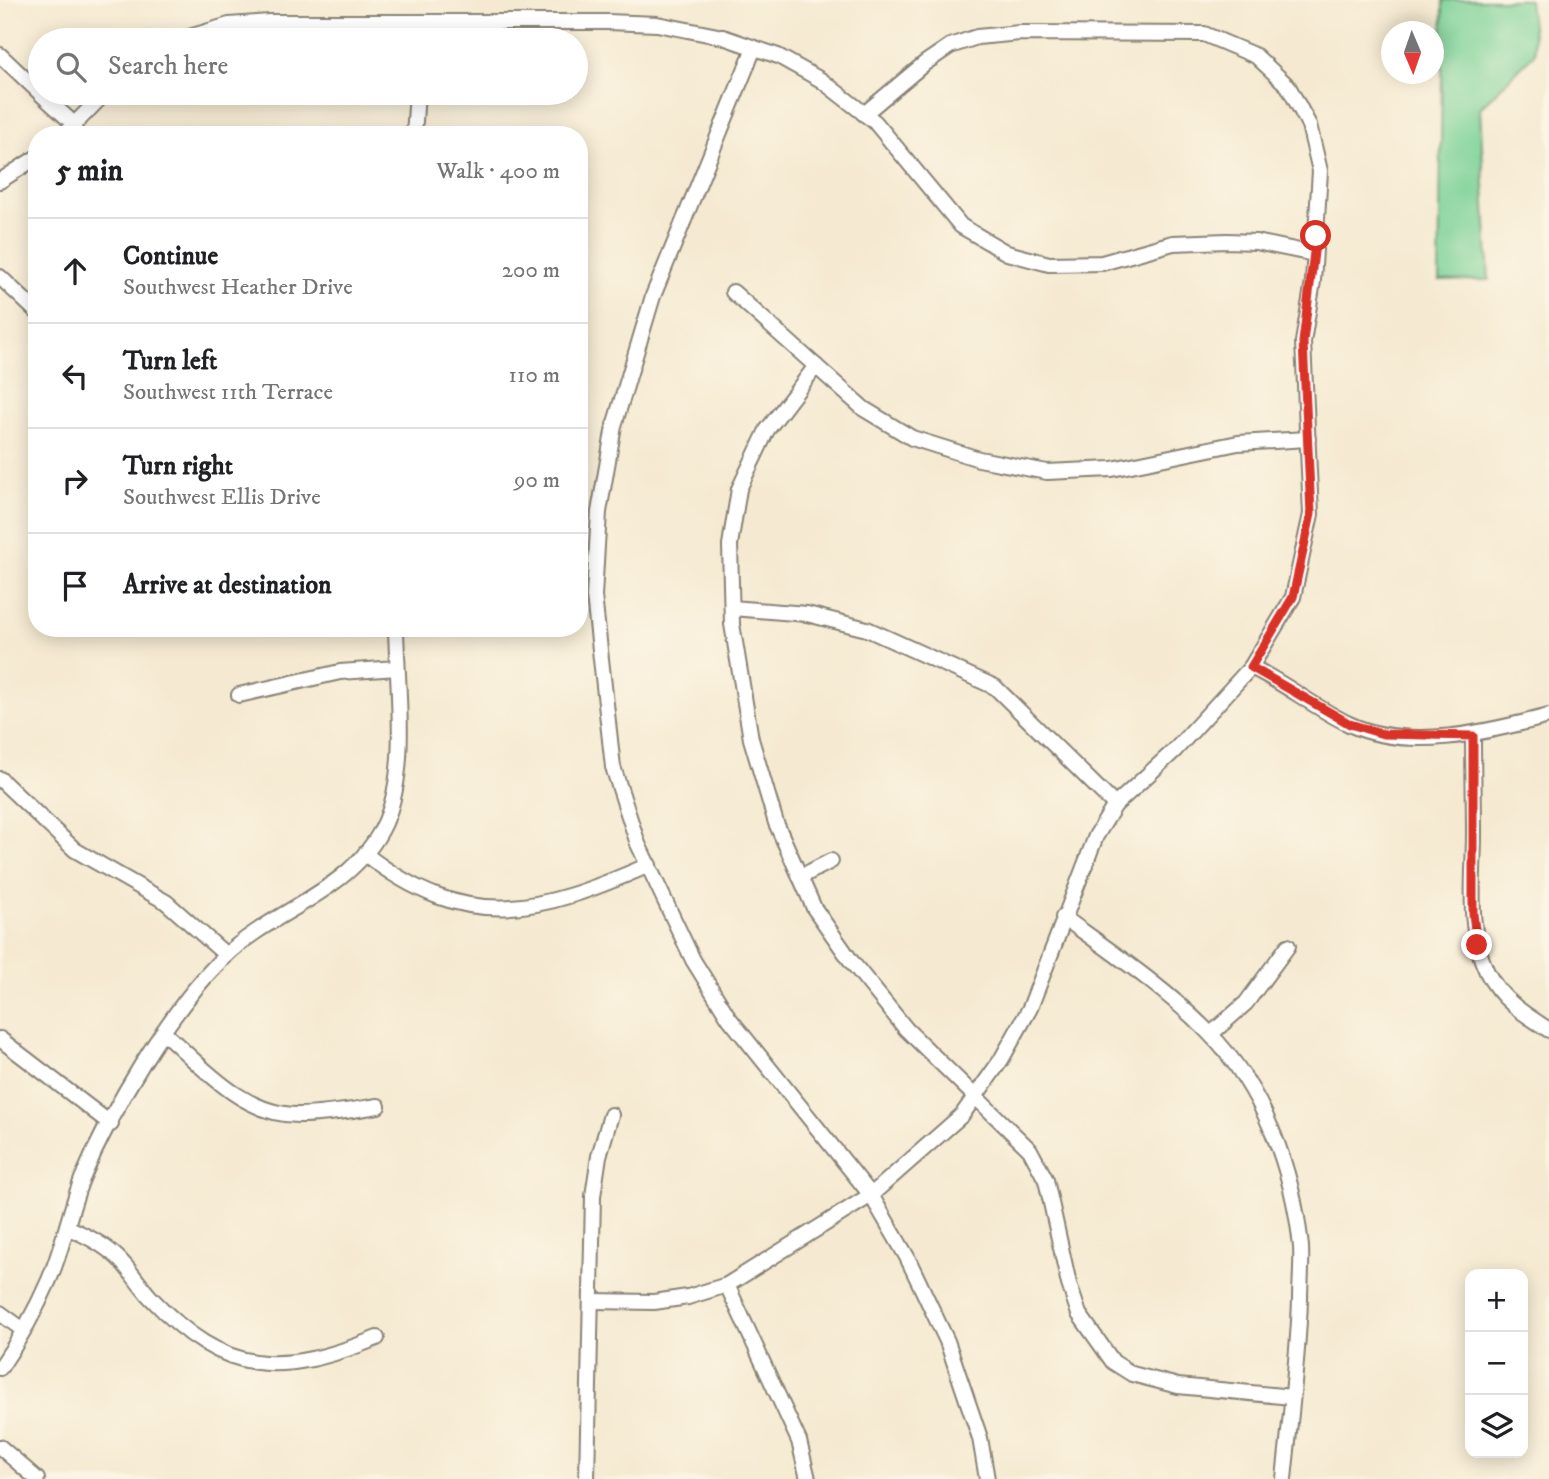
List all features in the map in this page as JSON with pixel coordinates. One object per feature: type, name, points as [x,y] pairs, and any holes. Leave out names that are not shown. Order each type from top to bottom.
[{"type":"street","points":[[219,28],[256,23],[657,24],[723,37],[780,57],[821,80],[875,122],[961,226],[1007,253],[1049,264],[1102,263],[1173,243],[1227,241],[1256,242],[1314,254]]},
{"type":"street","points":[[420,23],[420,28]]},
{"type":"street","points":[[591,1301],[654,1302],[688,1297],[727,1285],[871,1195],[962,1115],[1002,1060],[1030,1008],[1096,836],[1115,805],[1175,750],[1251,667],[1293,597],[1311,514],[1303,342],[1314,254],[1320,172],[1309,125],[1288,86],[1256,57],[1203,34],[1020,33],[977,37],[950,46],[925,62],[864,114]]},
{"type":"street","points":[[754,48],[653,296],[614,426],[598,512],[594,596],[613,766],[638,844],[694,960],[729,1018],[871,1195],[907,1257],[947,1340],[980,1438],[987,1479]]},
{"type":"street","points":[[0,55],[28,82]]},
{"type":"street","points":[[49,105],[66,126]]},
{"type":"street","points":[[73,126],[93,105]]},
{"type":"street","points":[[415,126],[416,105]]},
{"type":"street","points":[[0,181],[28,163]]},
{"type":"street","points":[[0,277],[28,303]]},
{"type":"street","points":[[733,292],[864,408],[912,438],[979,459],[1046,472],[1112,469],[1238,443],[1308,439]]},
{"type":"street","points":[[816,366],[766,430],[739,489],[730,545],[732,608],[751,739],[776,823],[814,908],[850,961],[906,1029],[1030,1150],[1046,1180],[1069,1284],[1079,1314],[1113,1362],[1132,1374],[1178,1386],[1292,1397]]},
{"type":"street","points":[[732,608],[807,614],[867,629],[995,687],[1115,805]]},
{"type":"street","points":[[0,1368],[49,1280],[82,1179],[174,1013],[226,955],[344,876],[365,854],[385,821],[396,790],[396,637]]},
{"type":"street","points":[[1251,667],[1350,724],[1383,734],[1473,736],[1549,716]]},
{"type":"street","points":[[239,695],[340,672],[397,668]]},
{"type":"street","points":[[1473,736],[1473,914],[1477,945],[1487,973],[1514,1008],[1549,1030]]},
{"type":"street","points":[[0,779],[75,850],[166,902],[226,955]]},
{"type":"street","points":[[365,854],[436,898],[497,909],[544,905],[593,890],[649,865]]},
{"type":"street","points":[[800,877],[831,861]]},
{"type":"street","points":[[1063,917],[1176,1001],[1210,1034],[1242,1075],[1265,1114],[1282,1158],[1296,1212],[1301,1250],[1298,1338],[1284,1479]]},
{"type":"street","points":[[1210,1034],[1246,1003],[1288,946]]},
{"type":"street","points":[[163,1032],[230,1091],[261,1108],[295,1115],[378,1105]]},
{"type":"street","points":[[0,1039],[111,1124]]},
{"type":"street","points":[[587,1479],[593,1196],[599,1156],[611,1115]]},
{"type":"street","points":[[67,1227],[102,1244],[118,1258],[151,1298],[188,1331],[208,1347],[235,1359],[294,1363],[320,1359],[377,1338]]},
{"type":"street","points":[[727,1285],[799,1441],[808,1479]]},
{"type":"street","points":[[0,1313],[22,1329]]},
{"type":"street","points":[[0,1447],[37,1479]]},
{"type":"green space","points":[[1443,0],[1529,0],[1535,53],[1480,108],[1489,280],[1439,281],[1442,84],[1444,84]]},
{"type":"route","points":[[1316,236],[1303,342],[1311,514],[1293,597],[1251,667],[1350,724],[1383,734],[1421,737],[1473,736],[1473,914],[1477,945]]}]
